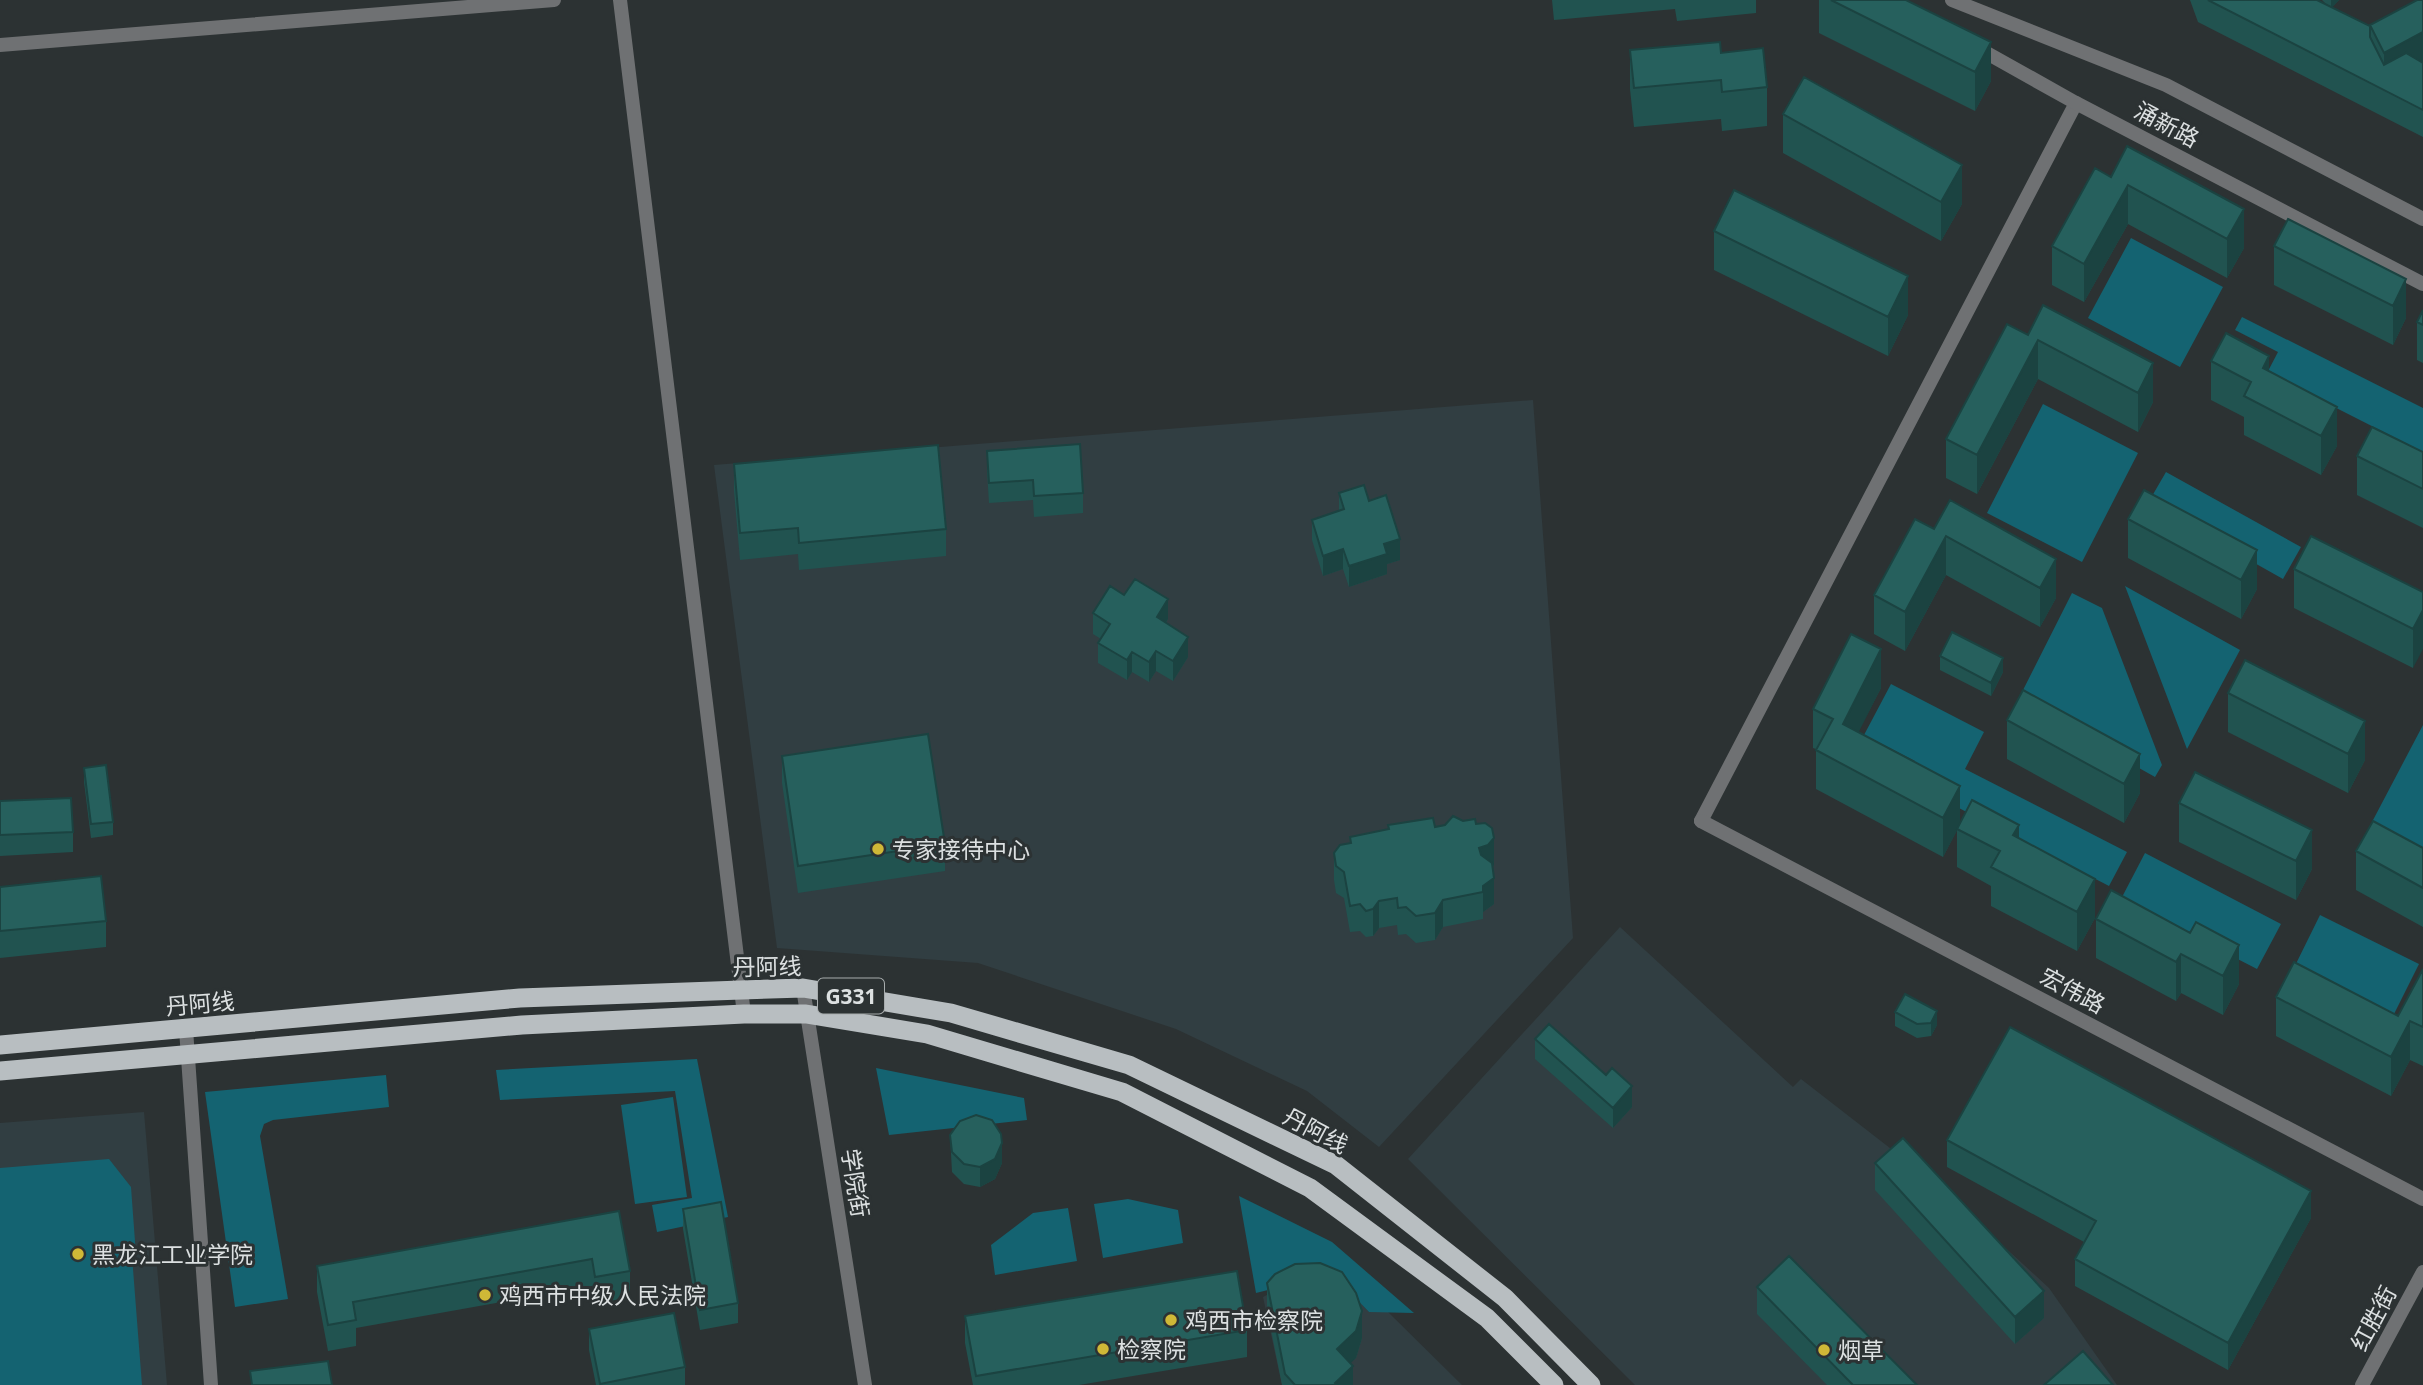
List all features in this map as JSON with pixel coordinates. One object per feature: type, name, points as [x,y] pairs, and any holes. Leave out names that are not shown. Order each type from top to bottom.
[{"type":"highway","name":"丹阿线","points":[[0,1045],[520,998],[741,990],[803,988],[951,1013],[1129,1065],[1336,1166],[1505,1298],[1591,1385]]},
{"type":"highway","name":"丹阿线","points":[[0,1071],[522,1025],[744,1014],[806,1014],[927,1034],[1122,1092],[1310,1188],[1487,1318],[1554,1385]]},
{"type":"street","points":[[0,45],[554,0]]},
{"type":"street","points":[[620,0],[744,1014]]},
{"type":"street","name":"涌新路","points":[[1952,0],[2166,85],[2423,219]]},
{"type":"street","name":"涌新路","points":[[1962,38],[2076,103],[2423,284]]},
{"type":"street","name":"宏伟路","points":[[2076,103],[1701,821],[2423,1199]]},
{"type":"street","name":"学院街","points":[[803,988],[865,1385]]},
{"type":"street","points":[[186,1029],[211,1385]]},
{"type":"street","name":"红胜街","points":[[2362,1385],[2423,1272]]},
{"type":"shaded area","points":[[2131,238],[2223,287],[2180,367],[2088,318]]},
{"type":"shaded area","points":[[2242,317],[2423,408],[2423,452],[2267,373],[2278,352],[2235,330]]},
{"type":"shaded area","points":[[1533,400],[1573,938],[1379,1147],[1307,1091],[1176,1029],[978,963],[777,948],[714,465]]},
{"type":"shaded area","points":[[2043,404],[2138,453],[2082,562],[1987,513]]},
{"type":"shaded area","points":[[2166,472],[2301,547],[2283,579],[2148,503]]},
{"type":"shaded area","points":[[2125,586],[2240,650],[2187,749]]},
{"type":"shaded area","points":[[2072,593],[2102,608],[2162,765],[2155,777],[2018,700]]},
{"type":"shaded area","points":[[1891,684],[1984,732],[1965,769],[2127,852],[2109,886],[1905,780],[1915,761],[1864,735]]},
{"type":"shaded area","points":[[2423,725],[2423,848],[2372,822]]},
{"type":"shaded area","points":[[2145,853],[2281,924],[2257,969],[2121,899]]},
{"type":"shaded area","points":[[2320,915],[2419,964],[2385,1032],[2286,984]]},
{"type":"shaded area","points":[[1620,927],[1793,1087],[1801,1079],[1935,1183],[2049,1288],[2117,1385],[1635,1385],[1408,1159]]},
{"type":"shaded area","points":[[697,1059],[728,1217],[657,1232],[652,1205],[692,1198],[675,1091],[500,1100],[496,1070]]},
{"type":"shaded area","points":[[876,1068],[1024,1098],[1027,1120],[889,1135]]},
{"type":"shaded area","points":[[386,1075],[389,1107],[273,1120],[264,1124],[260,1136],[288,1299],[235,1307],[205,1092]]},
{"type":"shaded area","points":[[673,1097],[687,1197],[635,1204],[621,1105]]},
{"type":"shaded area","name":"黑龙江工业学院","points":[[144,1112],[167,1385],[0,1385],[0,1123]]},
{"type":"shaded area","name":"黑龙江工业学院","points":[[109,1159],[131,1187],[136,1255],[132,1256],[142,1385],[0,1385],[0,1168]]},
{"type":"shaded area","points":[[1239,1196],[1332,1242],[1414,1313],[1369,1312],[1332,1274],[1256,1293]]},
{"type":"shaded area","points":[[1128,1199],[1178,1210],[1183,1243],[1103,1258],[1094,1204]]},
{"type":"shaded area","points":[[1068,1208],[1077,1261],[995,1275],[991,1245],[1033,1213]]},
{"type":"shaded area","points":[[1309,1273],[1333,1274],[1369,1312],[1388,1312],[1462,1385],[1282,1385],[1263,1297]]},
{"type":"building","points":[[1831,0],[1906,0],[1991,42],[1975,72]]},
{"type":"building","points":[[2208,0],[2317,0],[2370,26],[2370,37],[2384,65],[2406,53],[2423,63],[2423,110]]},
{"type":"building","points":[[2417,0],[2423,0],[2423,32],[2384,53],[2370,25]]},
{"type":"building","points":[[1720,42],[1721,53],[1763,48],[1767,87],[1722,92],[1721,80],[1634,88],[1630,50]]},
{"type":"building","points":[[1804,77],[1962,165],[1941,202],[1783,114]]},
{"type":"building","points":[[2127,146],[2244,209],[2227,239],[2128,185],[2084,264],[2052,246],[2095,168],[2111,177]]},
{"type":"building","points":[[1734,190],[1908,276],[1888,317],[1714,231]]},
{"type":"building","points":[[2288,219],[2406,279],[2393,306],[2274,246]]},
{"type":"building","points":[[2043,305],[2153,363],[2138,393],[2038,340],[1977,455],[1946,439],[2007,324],[2028,335]]},
{"type":"building","points":[[2423,310],[2423,325],[2417,322]]},
{"type":"building","points":[[2226,333],[2269,356],[2263,368],[2337,407],[2321,436],[2244,396],[2251,382],[2211,361]]},
{"type":"building","points":[[2372,427],[2423,452],[2423,489],[2357,456]]},
{"type":"building","points":[[1080,444],[1083,493],[1034,496],[1033,480],[989,483],[987,451]]},
{"type":"building","points":[[938,445],[946,529],[799,543],[798,528],[740,533],[734,464]]},
{"type":"building","points":[[1364,485],[1369,501],[1386,495],[1400,539],[1384,544],[1387,554],[1349,566],[1343,549],[1323,556],[1312,520],[1344,509],[1339,493]]},
{"type":"building","points":[[2144,490],[2257,550],[2241,580],[2128,519]]},
{"type":"building","points":[[1950,500],[2056,559],[2040,588],[1946,536],[1905,612],[1874,595],[1915,519],[1934,529]]},
{"type":"building","points":[[2311,536],[2423,592],[2423,610],[2413,629],[2294,569]]},
{"type":"building","points":[[1135,579],[1168,599],[1157,617],[1188,637],[1173,661],[1156,651],[1149,662],[1132,652],[1127,660],[1098,643],[1110,624],[1093,613],[1110,586],[1124,595]]},
{"type":"building","points":[[1952,632],[2003,658],[1991,683],[1940,656]]},
{"type":"building","points":[[1851,634],[1881,649],[1843,724],[1960,786],[1943,818],[1816,750],[1833,719],[1813,709]]},
{"type":"building","points":[[2245,660],[2365,721],[2348,754],[2228,693]]},
{"type":"building","points":[[2023,690],[2140,754],[2124,784],[2007,720]]},
{"type":"building","points":[[928,734],[945,844],[798,866],[782,756]]},
{"type":"building","points":[[106,765],[113,822],[91,824],[84,768]]},
{"type":"building","points":[[2195,772],[2312,830],[2296,861],[2179,803]]},
{"type":"building","points":[[71,798],[73,832],[0,835],[0,801]]},
{"type":"building","points":[[1972,800],[2019,825],[2013,835],[2095,879],[2077,912],[1991,867],[2000,851],[1957,829]]},
{"type":"building","points":[[1453,816],[1463,821],[1475,819],[1476,824],[1485,823],[1492,828],[1494,838],[1488,845],[1479,848],[1481,855],[1492,863],[1494,878],[1483,886],[1483,892],[1443,900],[1435,913],[1416,916],[1406,907],[1398,908],[1397,898],[1379,901],[1373,909],[1366,911],[1360,904],[1350,906],[1344,872],[1336,866],[1334,853],[1340,845],[1351,843],[1350,837],[1389,829],[1388,825],[1433,818],[1435,827],[1445,825]]},
{"type":"building","points":[[2373,821],[2423,848],[2423,888],[2356,851]]},
{"type":"building","points":[[101,876],[106,921],[0,931],[0,887]]},
{"type":"building","points":[[2111,890],[2190,933],[2196,922],[2239,945],[2223,976],[2181,954],[2176,962],[2096,919]]},
{"type":"building","points":[[2294,962],[2398,1016],[2423,969],[2423,1027],[2410,1021],[2391,1057],[2276,997]]},
{"type":"building","points":[[1905,994],[1937,1011],[1931,1023],[1917,1024],[1895,1012]]},
{"type":"building","points":[[1549,1024],[1606,1075],[1612,1068],[1632,1086],[1613,1108],[1535,1039]]},
{"type":"building","points":[[2010,1027],[2311,1191],[2228,1343],[2075,1259],[2096,1221],[1947,1140]]},
{"type":"building","points":[[976,1115],[992,1120],[1001,1134],[1002,1143],[995,1159],[980,1167],[964,1164],[952,1152],[950,1135],[960,1121]]},
{"type":"building","points":[[1903,1138],[2044,1291],[2015,1317],[1875,1163]]},
{"type":"building","points":[[721,1202],[738,1303],[700,1310],[683,1209]]},
{"type":"building","points":[[619,1211],[630,1271],[595,1277],[592,1259],[353,1302],[356,1320],[328,1325],[317,1266]]},
{"type":"building","points":[[1789,1256],[1917,1385],[1853,1385],[1757,1287]]},
{"type":"building","points":[[1320,1263],[1342,1272],[1356,1293],[1362,1311],[1356,1331],[1337,1349],[1353,1366],[1335,1383],[1337,1385],[1295,1385],[1285,1374],[1267,1283],[1275,1274],[1295,1264]]},
{"type":"building","points":[[1237,1271],[1247,1330],[976,1376],[965,1316]]},
{"type":"building","points":[[674,1313],[685,1367],[600,1384],[589,1329]]},
{"type":"building","points":[[2083,1351],[2113,1385],[2044,1385]]},
{"type":"building","points":[[328,1361],[332,1385],[252,1385],[250,1371]]},
{"type":"place","name":"专家接待中心","points":[[878,849]]},
{"type":"place","name":"黑龙江工业学院","points":[[78,1254]]},
{"type":"place","name":"鸡西市中级人民法院","points":[[485,1295]]},
{"type":"place","name":"鸡西市检察院","points":[[1171,1320]]},
{"type":"place","name":"检察院","points":[[1103,1349]]},
{"type":"place","name":"烟草","points":[[1824,1350]]}]
